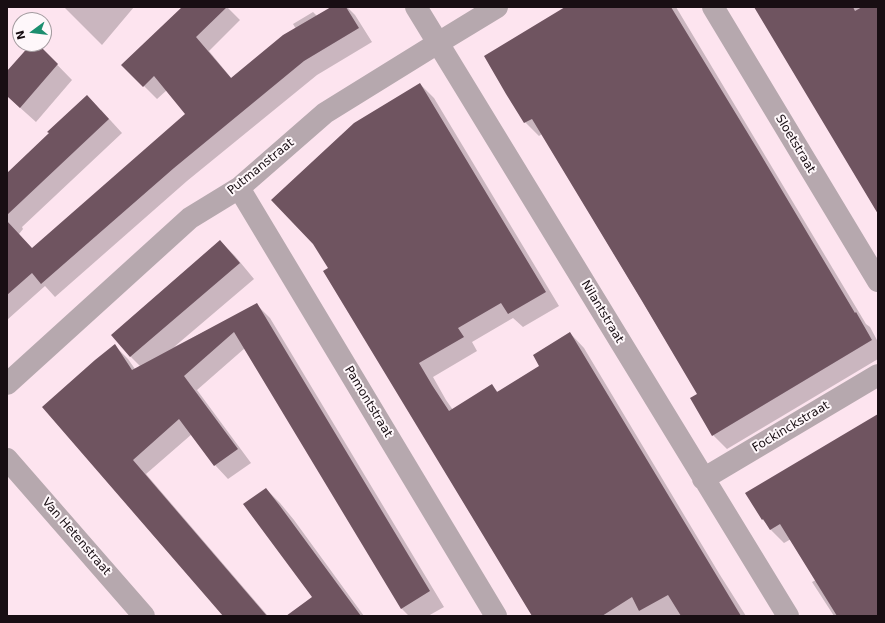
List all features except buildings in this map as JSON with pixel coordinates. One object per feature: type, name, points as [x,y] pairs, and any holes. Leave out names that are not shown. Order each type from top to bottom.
[{"type":"street","name":"Nilantstraat","points":[[416,7],[788,616]]},
{"type":"street","name":"Putmanstraat","points":[[7,384],[190,218],[239,188],[325,113],[497,7]]},
{"type":"street","name":"Sloetstraat","points":[[713,7],[878,281]]},
{"type":"street","name":"Pamontstraat","points":[[239,188],[496,616]]},
{"type":"street","name":"Fockinckstraat","points":[[703,479],[878,374]]},
{"type":"street","name":"Van Hetenstraat","points":[[7,459],[144,616]]}]
